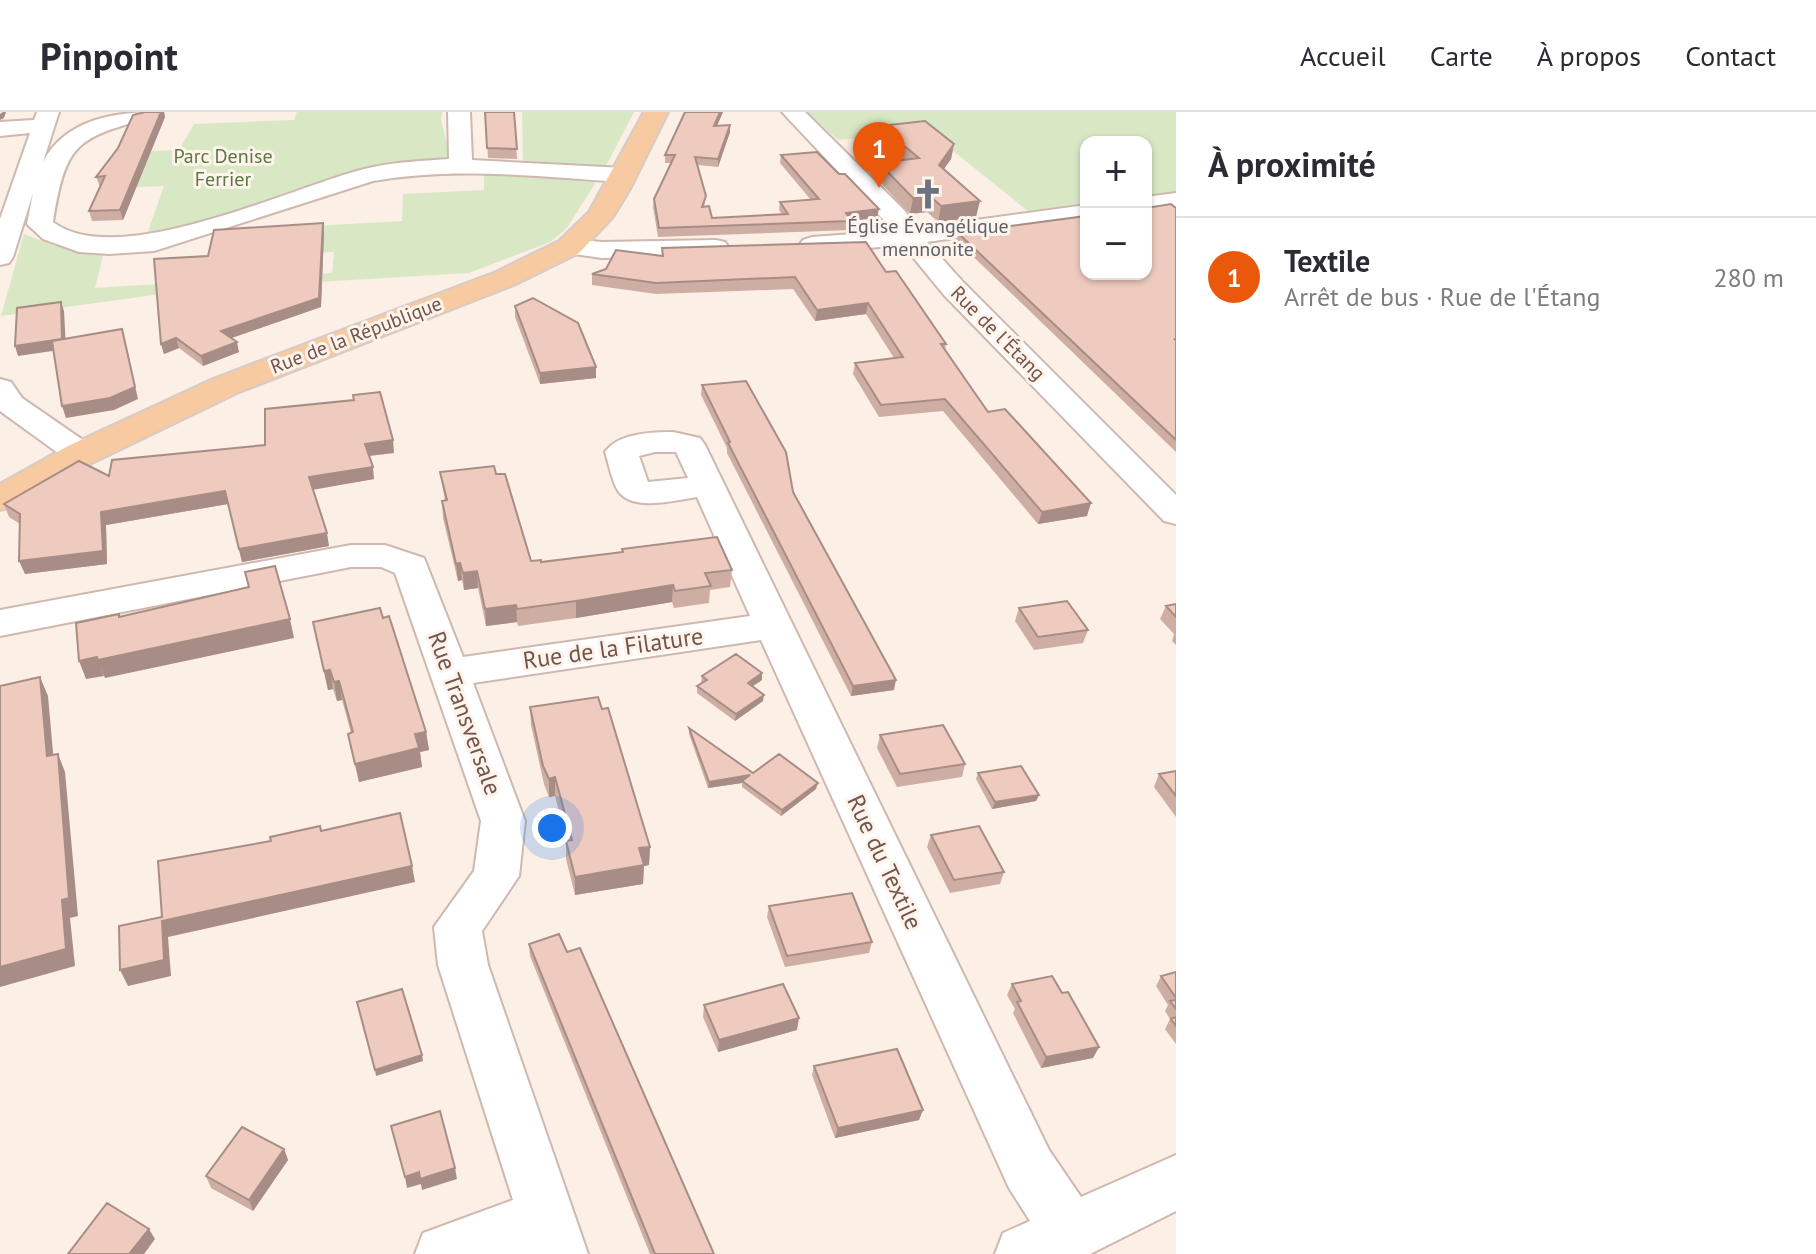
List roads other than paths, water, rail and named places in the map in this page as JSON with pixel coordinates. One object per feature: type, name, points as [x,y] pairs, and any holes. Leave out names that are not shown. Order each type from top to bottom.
[{"type":"main road","name":"Rue de la République","points":[[0,499],[81,454],[225,386],[506,278],[569,247],[599,217],[656,112]]},
{"type":"street","points":[[145,112],[82,135],[58,156],[47,187],[40,224],[51,236],[81,245],[118,247],[154,243],[369,175],[408,168],[461,166],[624,175]]},
{"type":"street","points":[[459,112],[461,166]]},
{"type":"street","name":"Rue de l'Étang","points":[[793,112],[913,236],[923,255],[954,289],[1176,514]]},
{"type":"street","points":[[0,129],[44,119]]},
{"type":"street","points":[[0,257],[44,119]]},
{"type":"street","points":[[1152,203],[1176,200]]},
{"type":"street","points":[[785,246],[879,241],[1080,213]]},
{"type":"street","points":[[569,247],[602,250],[739,247]]},
{"type":"street","points":[[0,388],[10,404],[81,454]]},
{"type":"street","points":[[1139,476],[1176,470]]},
{"type":"street","name":"Rue du Textile","points":[[708,486],[1029,1169],[1048,1244]]},
{"type":"street","name":"Rue Transversale","points":[[0,623],[351,556],[385,556],[411,566],[452,672],[503,821],[496,876],[458,927],[463,965],[552,1235]]},
{"type":"street","name":"Rue de la Filature","points":[[452,672],[774,625]]},
{"type":"street","points":[[1048,1244],[1176,1182]]},
{"type":"street","points":[[444,1254],[552,1235]]},
{"type":"place","name":"Textile","points":[[879,188]]},
{"type":"place","name":"Église Évangélique mennonite","points":[[928,194]]},
{"type":"park label","name":"Parc Denise Ferrier","points":[[223,168]]}]
